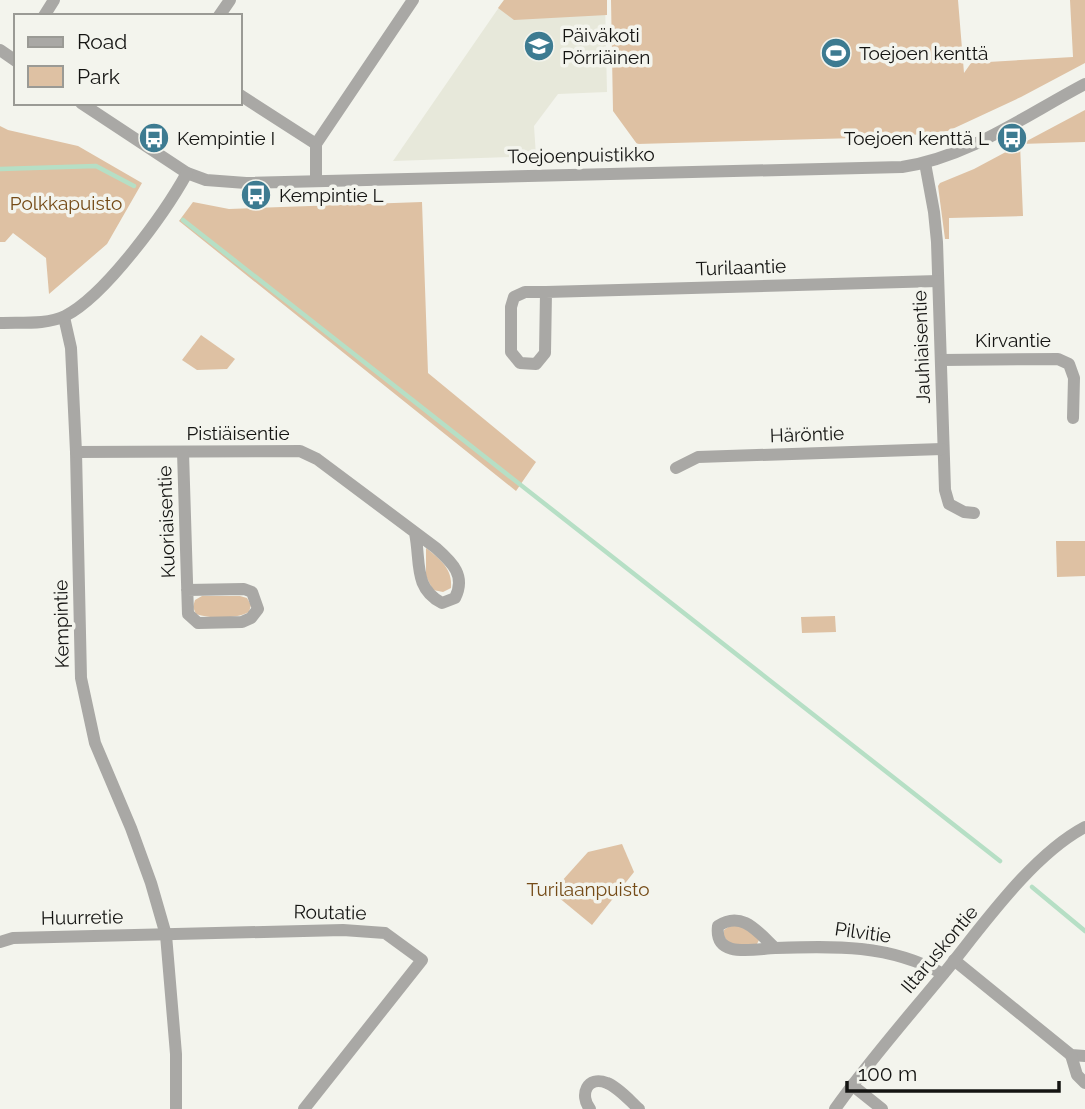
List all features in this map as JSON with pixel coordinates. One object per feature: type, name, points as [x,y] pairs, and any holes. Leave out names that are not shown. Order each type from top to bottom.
[{"type":"street","points":[[316,180],[316,144],[413,0]]},
{"type":"street","name":"Toejoenpuistikko","points":[[84,105],[187,173],[206,180],[223,182],[902,167],[948,157],[1085,84]]},
{"type":"street","points":[[242,96],[316,144]]},
{"type":"street","name":"Jauhiaisentie","points":[[925,163],[934,212],[942,360],[945,490],[949,504],[964,512],[974,513]]},
{"type":"street","points":[[0,323],[64,317],[102,289],[172,198],[187,173]]},
{"type":"street","name":"Turilaantie","points":[[545,292],[545,353],[536,364],[520,363],[511,352],[511,307],[514,297],[525,292],[938,281]]},
{"type":"street","name":"Kempintie","points":[[64,317],[71,348],[76,452],[81,678],[95,743],[131,828],[166,934],[176,1054],[176,1109]]},
{"type":"street","name":"Kirvantie","points":[[942,360],[1058,359],[1069,365],[1074,378],[1073,418]]},
{"type":"street","name":"Häröntie","points":[[676,468],[698,457],[942,449]]},
{"type":"street","name":"Pistiäisentie","points":[[76,452],[300,451],[317,459],[436,548],[448,559],[458,574],[461,586],[455,598],[442,603],[429,596],[422,586],[415,533]]},
{"type":"street","name":"Kuoriaisentie","points":[[183,452],[187,590],[188,614],[198,623],[242,622],[251,618],[258,609],[252,592],[244,589],[187,590]]},
{"type":"street","name":"Iltaruskontie","points":[[835,1109],[954,960],[1042,857],[1085,827]]},
{"type":"street","name":"Routatie","points":[[166,934],[343,930],[385,933],[422,960],[304,1109]]},
{"type":"street","name":"Huurretie","points":[[0,942],[13,938],[166,934]]},
{"type":"street","name":"Pilvitie","points":[[775,948],[841,946],[877,950],[926,965],[943,974]]},
{"type":"street","points":[[954,960],[1071,1055],[1077,1075],[1085,1083]]},
{"type":"street","points":[[1071,1055],[1085,1056]]},
{"type":"street","points":[[590,1109],[584,1101],[584,1091],[588,1085],[597,1081],[609,1083],[639,1109]]},
{"type":"street","points":[[852,1085],[882,1109]]},
{"type":"shaded area","name":"Päiväkoti Pörriäinen","points":[[504,0],[605,0],[607,92],[558,94],[534,126],[536,156],[393,161]]},
{"type":"green space","points":[[504,0],[607,0],[607,15],[514,20],[498,8]]},
{"type":"green space","points":[[611,0],[958,0],[964,73],[971,63],[1073,57],[1070,0],[1085,0],[1085,63],[948,131],[895,137],[637,144],[613,111]]},
{"type":"green space","points":[[1085,110],[1085,142],[1021,144]]},
{"type":"green space","name":"Polkkapuisto","points":[[0,126],[78,146],[142,183],[107,244],[49,294],[46,258],[13,233],[5,242],[0,242]]},
{"type":"green space","points":[[1020,145],[1023,216],[949,218],[949,239],[945,239],[938,186],[940,183]]},
{"type":"green space","points":[[193,202],[229,209],[422,202],[428,373],[536,462],[516,491],[179,221]]},
{"type":"green space","points":[[201,335],[235,359],[227,369],[197,370],[182,360]]},
{"type":"green space","points":[[1056,541],[1085,541],[1085,576],[1057,577]]},
{"type":"green space","points":[[426,548],[441,560],[450,575],[451,588],[443,592],[433,590],[426,576]]},
{"type":"green space","points":[[202,596],[240,596],[247,598],[251,605],[249,612],[237,616],[202,616],[196,614],[193,607],[195,600]]},
{"type":"green space","points":[[835,616],[836,632],[802,633],[801,617]]},
{"type":"green space","name":"Turilaanpuisto","points":[[622,844],[634,872],[592,925],[552,892],[588,852]]},
{"type":"green space","points":[[734,923],[742,924],[759,940],[757,944],[729,944],[724,930]]},
{"type":"waterway","points":[[0,169],[96,166],[134,186]]},
{"type":"waterway","points":[[183,220],[1000,861]]},
{"type":"waterway","points":[[1032,887],[1085,931]]},
{"type":"place","name":"Päiväkoti Pörriäinen","points":[[539,46]]},
{"type":"place","name":"Toejoen kenttä","points":[[836,53]]},
{"type":"place","name":"Kempintie I","points":[[154,138]]},
{"type":"place","name":"Toejoen kenttä L","points":[[1012,138]]},
{"type":"place","name":"Kempintie L","points":[[256,195]]}]
